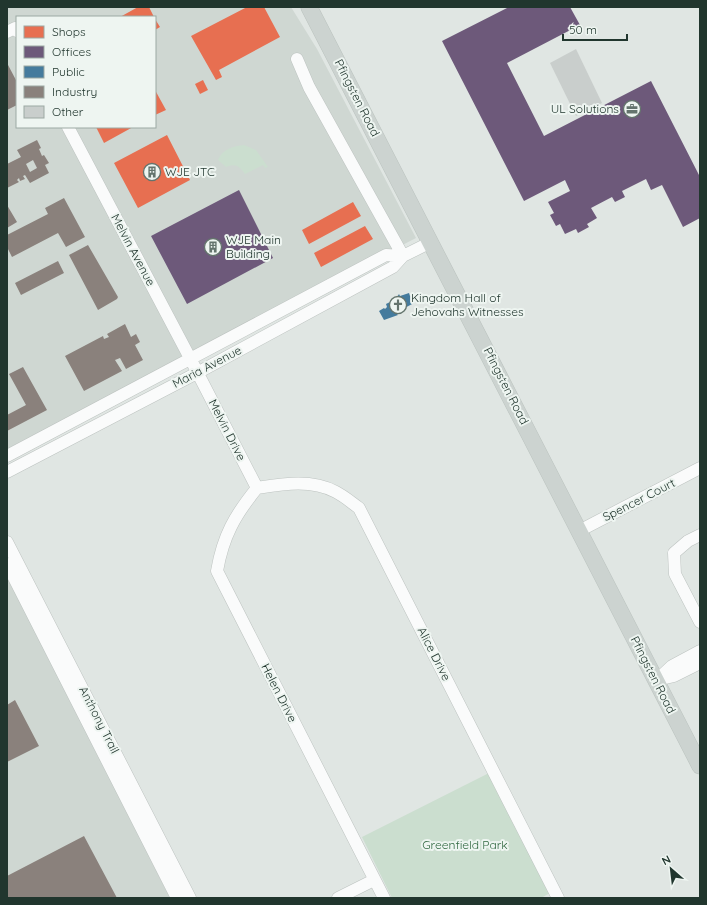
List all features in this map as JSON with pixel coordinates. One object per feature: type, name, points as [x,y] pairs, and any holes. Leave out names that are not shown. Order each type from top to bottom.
[{"type":"main road","name":"Pfingsten Road","points":[[309,7],[700,766]]},
{"type":"street","points":[[297,59],[309,87],[403,256]]},
{"type":"street","name":"Melvin Avenue","points":[[69,128],[197,373]]},
{"type":"street","name":"Maria Avenue","points":[[7,472],[197,373],[393,267],[403,256],[431,242]]},
{"type":"street","name":"Maria Avenue","points":[[7,456],[191,360],[386,255],[403,256]]},
{"type":"street","name":"Melvin Drive","points":[[197,373],[257,488]]},
{"type":"street","name":"Spencer Court","points":[[579,531],[700,468]]},
{"type":"street","name":"Alice Drive","points":[[257,488],[284,484],[311,484],[336,492],[359,508],[558,898]]},
{"type":"street","name":"Helen Drive","points":[[257,488],[240,508],[229,529],[221,550],[217,571],[384,898]]},
{"type":"street","points":[[700,535],[688,541],[674,553],[675,574],[700,622]]},
{"type":"street","name":"Anthony Trail","points":[[7,542],[190,898]]},
{"type":"street","name":"Anthony Trail","points":[[7,564],[177,898]]},
{"type":"street","points":[[656,680],[672,666],[700,651]]},
{"type":"street","points":[[656,680],[674,676],[700,663]]},
{"type":"street","points":[[338,898],[374,880]]},
{"type":"shaded area","points":[[7,7],[291,7],[317,49],[416,238],[7,449]]},
{"type":"shaded area","points":[[7,575],[170,898],[7,898]]},
{"type":"green space","points":[[244,145],[256,150],[268,167],[265,168],[263,165],[245,174],[237,166],[232,165],[226,167],[218,160],[225,151],[232,147]]},
{"type":"green space","name":"Greenfield Park","points":[[489,773],[550,893],[541,898],[392,898],[362,837]]},
{"type":"building: Shops","points":[[138,7],[149,7],[154,16],[122,16]]},
{"type":"building: Shops","points":[[247,7],[264,7],[280,37],[219,70],[222,77],[216,80],[191,36]]},
{"type":"building: Shops","points":[[156,21],[160,27],[156,29]]},
{"type":"building: Shops","points":[[203,80],[208,90],[200,94],[195,84]]},
{"type":"building: Shops","points":[[156,92],[166,110],[156,115]]},
{"type":"building: Shops","points":[[96,128],[131,128],[104,143]]},
{"type":"building: Shops","name":"WJE JTC","points":[[167,135],[190,180],[138,208],[114,163]]},
{"type":"building: Shops","points":[[353,202],[361,216],[309,244],[302,230]]},
{"type":"building: Shops","points":[[365,226],[373,239],[321,267],[314,253]]},
{"type":"building: Offices","name":"UL Solutions","points":[[509,7],[570,7],[580,25],[507,63],[544,136],[651,81],[700,177],[700,218],[683,227],[662,185],[651,190],[646,179],[622,191],[625,197],[615,202],[612,197],[591,208],[597,218],[587,224],[589,227],[578,233],[576,229],[565,234],[560,224],[556,226],[550,215],[554,213],[548,202],[570,191],[565,180],[524,201],[442,41]]},
{"type":"building: Offices","name":"WJE Main Building","points":[[239,190],[273,258],[187,304],[151,236]]},
{"type":"building: Public","name":"Kingdom Hall of Jehovahs Witnesses","points":[[409,293],[410,296],[413,294],[415,299],[412,301],[414,303],[401,310],[397,314],[398,315],[384,320],[379,311],[384,308],[385,309],[387,307],[386,304],[394,300],[393,298],[396,299],[399,294],[400,296]]},
{"type":"building: Industry","points":[[7,63],[16,80],[16,106],[7,110]]},
{"type":"building: Industry","points":[[37,140],[41,148],[39,149],[42,156],[44,155],[49,163],[45,165],[49,173],[30,183],[25,175],[23,176],[25,179],[20,181],[19,178],[17,180],[19,182],[7,188],[7,164],[21,157],[17,150]],"holes":[[[33,160],[37,168],[30,172],[26,164]]]},
{"type":"building: Industry","points":[[64,198],[85,237],[66,247],[58,233],[12,257],[7,247],[7,235],[48,214],[45,208]]},
{"type":"building: Industry","points":[[7,205],[17,222],[7,228]]},
{"type":"building: Industry","points":[[88,245],[118,297],[98,310],[69,255]]},
{"type":"building: Industry","points":[[58,261],[64,273],[21,295],[15,283]]},
{"type":"building: Industry","points":[[125,324],[131,337],[136,334],[140,342],[135,345],[143,360],[126,369],[120,358],[115,360],[122,371],[84,391],[65,356],[103,336],[104,339],[109,337],[107,334]]},
{"type":"building: Industry","points":[[23,367],[47,410],[7,431],[7,415],[26,405],[9,374]]},
{"type":"building: Industry","points":[[15,700],[39,746],[7,762],[7,705]]},
{"type":"building: Industry","points":[[84,836],[117,898],[7,898],[7,876]]},
{"type":"building: Other","points":[[576,49],[602,103],[576,116],[550,63]]},
{"type":"place","name":"UL Solutions","points":[[632,109]]},
{"type":"place","name":"WJE JTC","points":[[152,172]]},
{"type":"place","name":"WJE Main Building","points":[[213,247]]},
{"type":"place","name":"Kingdom Hall of Jehovahs Witnesses","points":[[398,305]]}]
